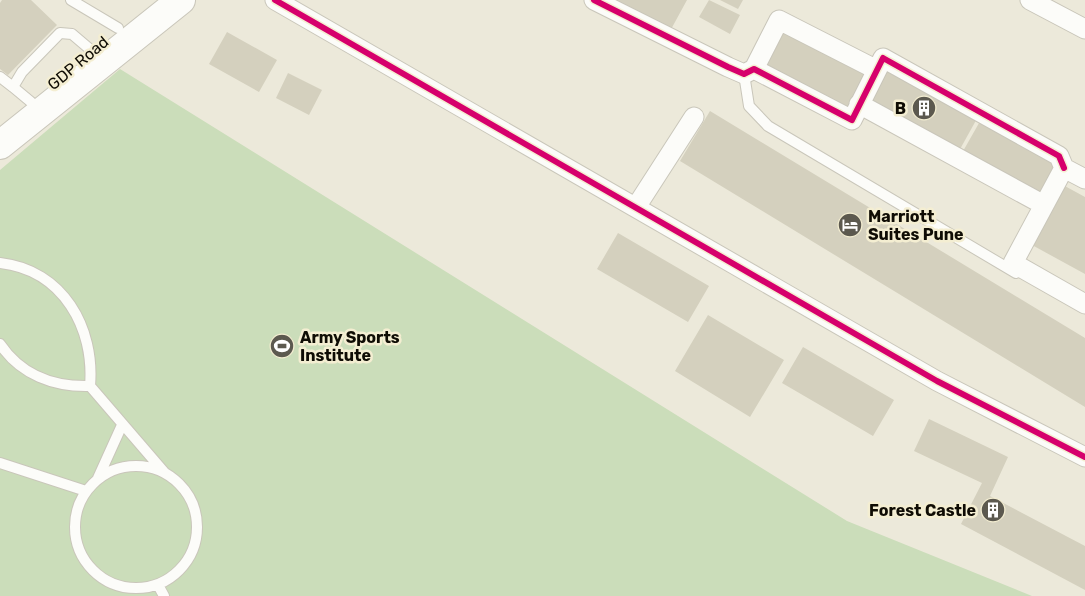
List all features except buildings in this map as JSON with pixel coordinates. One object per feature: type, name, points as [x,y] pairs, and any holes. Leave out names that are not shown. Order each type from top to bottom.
[{"type":"main road","name":"GDP Road","points":[[0,126],[22,95],[92,51],[118,28],[155,0]]},
{"type":"main road","points":[[0,145],[181,0]]},
{"type":"street","points":[[275,0],[937,381],[1085,457]]},
{"type":"street","points":[[594,0],[852,120],[883,58],[1059,156],[1064,168],[1085,179]]},
{"type":"street","points":[[1030,0],[1085,29]]},
{"type":"street","points":[[749,71],[779,20],[877,70]]},
{"type":"street","points":[[859,104],[1044,204]]},
{"type":"street","points":[[636,207],[694,117]]},
{"type":"street","points":[[1064,168],[1013,263],[1085,304]]},
{"type":"lane","points":[[71,0],[118,28]]},
{"type":"lane","points":[[749,71],[749,106],[768,126],[1085,314]]},
{"type":"lane","points":[[0,77],[22,95]]},
{"type":"lane","points":[[0,263],[26,270],[44,280],[60,292],[73,308],[83,326],[89,346],[90,386],[164,473],[178,483],[189,497],[196,514],[197,531],[193,548],[185,564],[173,576],[158,585],[141,589],[123,588],[107,582],[93,572],[82,558],[76,541],[74,524],[78,506],[86,491],[98,478],[122,425]]},
{"type":"lane","points":[[0,344],[18,365],[34,376],[61,385],[90,386]]},
{"type":"lane","points":[[0,463],[86,491]]},
{"type":"lane","points":[[98,478],[114,470],[131,466],[148,467],[164,473]]},
{"type":"lane","points":[[158,585],[164,596]]},
{"type":"green space","name":"Army Sports Institute","points":[[120,69],[847,521],[1032,596],[0,596],[0,170]]},
{"type":"cycle path","points":[[275,0],[937,381],[1085,457]]},
{"type":"cycle path","points":[[594,0],[744,74],[754,69],[852,120],[883,58],[1059,156],[1064,168]]},
{"type":"place","name":"B","points":[[924,108]]},
{"type":"place","name":"Marriott Suites Pune","points":[[850,225]]},
{"type":"place","name":"Army Sports Institute","points":[[282,346]]},
{"type":"place","name":"Forest Castle","points":[[993,510]]}]
